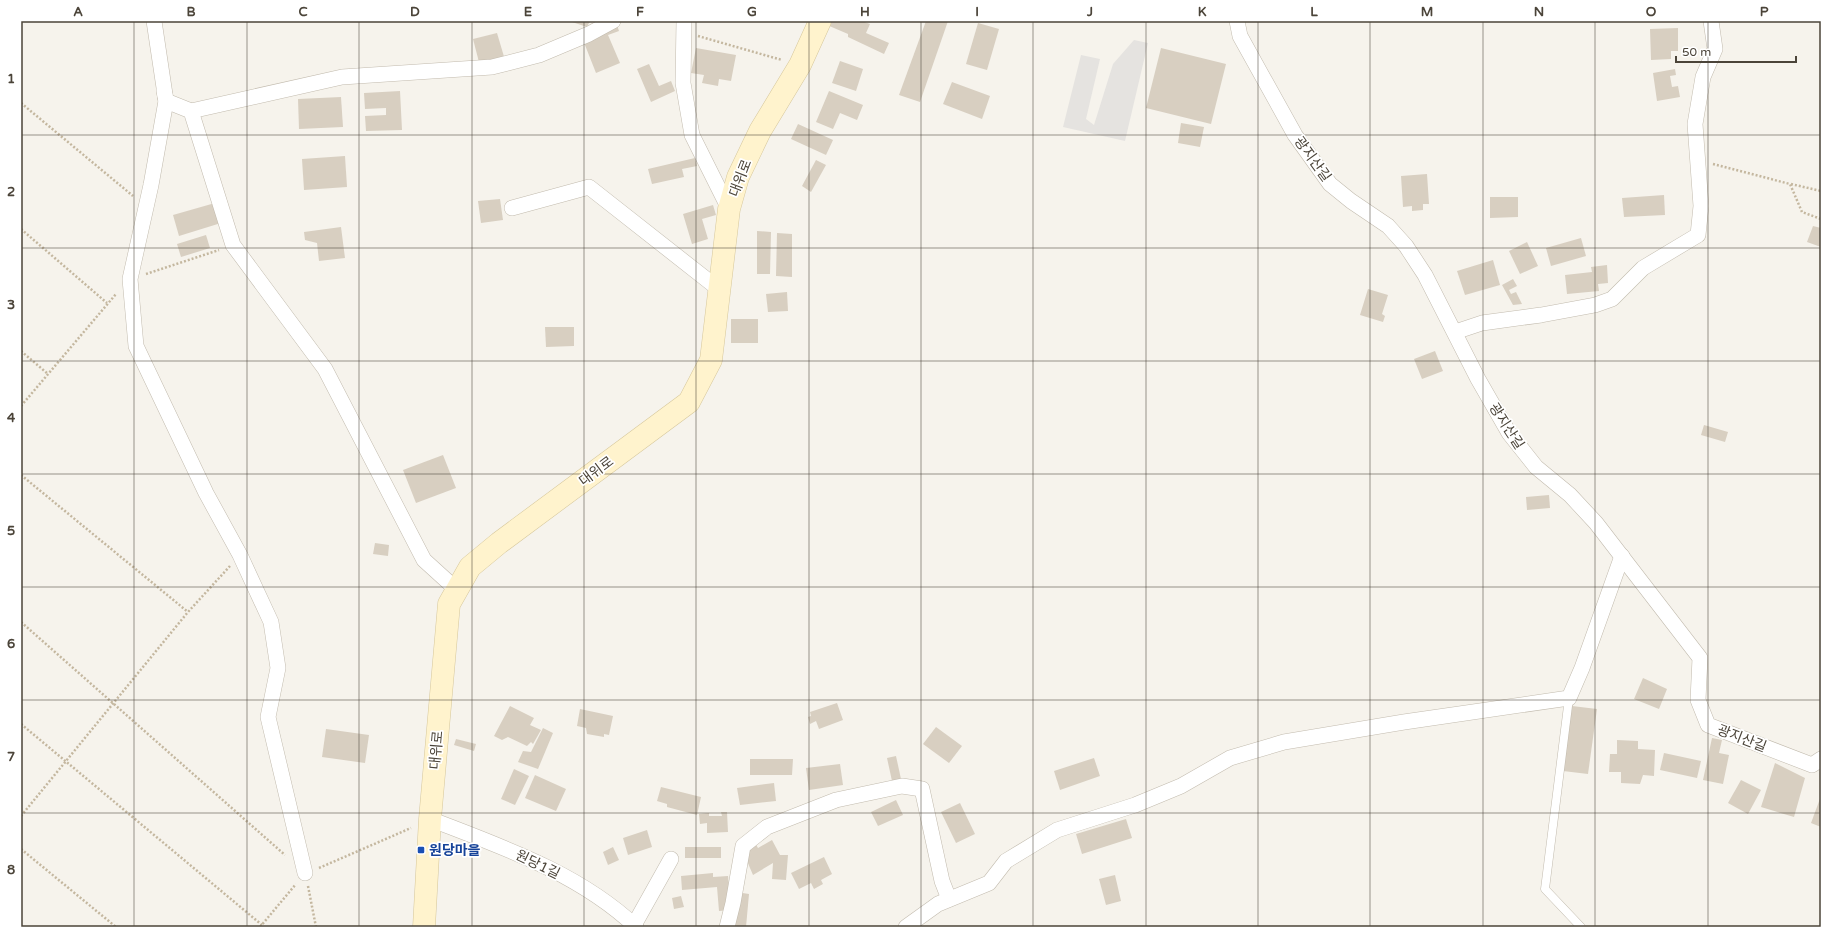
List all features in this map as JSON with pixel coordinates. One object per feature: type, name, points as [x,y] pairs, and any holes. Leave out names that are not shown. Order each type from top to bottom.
[{"type":"street","points":[[154,21],[166,100],[151,185],[130,279],[136,346],[206,493],[240,555],[271,622],[278,668],[268,717],[305,873]]},
{"type":"street","points":[[166,100],[191,111],[342,78],[492,67],[538,55],[590,34],[613,21]]},
{"type":"street","name":"대위로","points":[[424,927],[430,819],[449,604],[470,567],[689,402],[711,360],[729,209],[738,177],[760,131],[800,65],[820,21]]},
{"type":"street","name":"광지산길","points":[[1237,21],[1240,36],[1295,135],[1330,184],[1351,201],[1388,226],[1406,246],[1425,275],[1478,379],[1509,434],[1536,467],[1570,495],[1596,523],[1700,658],[1698,700],[1708,725],[1812,765],[1821,759]]},
{"type":"street","points":[[1455,332],[1482,323],[1595,305],[1612,299],[1643,268],[1698,235],[1702,206],[1695,124],[1703,77],[1715,50],[1711,21]]},
{"type":"street","points":[[683,26],[683,83],[692,135],[729,209]]},
{"type":"street","points":[[191,111],[233,246],[325,369],[424,560],[457,590]]},
{"type":"street","points":[[512,208],[589,187],[720,290]]},
{"type":"street","points":[[906,927],[938,904],[989,883],[1006,861],[1057,830],[1135,805],[1181,786],[1230,758],[1284,742],[1404,722],[1569,698],[1582,668],[1622,556]]},
{"type":"street","points":[[728,927],[734,903],[743,846],[766,828],[836,800],[902,786],[922,789],[942,881],[949,899]]},
{"type":"street","name":"원당1길","points":[[430,819],[506,848],[563,875],[619,912],[635,926]]},
{"type":"street","points":[[635,926],[671,859]]},
{"type":"lane","points":[[1569,698],[1545,889],[1581,927]]},
{"type":"path","points":[[683,26],[800,65]]},
{"type":"path","points":[[21,103],[145,207]]},
{"type":"path","points":[[1697,160],[1790,184],[1821,190]]},
{"type":"path","points":[[1790,184],[1802,212],[1821,219]]},
{"type":"path","points":[[21,229],[107,304]]},
{"type":"path","points":[[21,351],[48,374]]},
{"type":"path","points":[[21,475],[188,612]]},
{"type":"path","points":[[21,816],[188,612],[240,555]]},
{"type":"path","points":[[21,622],[305,873],[316,927]]},
{"type":"path","points":[[21,724],[261,926],[305,873],[430,819]]},
{"type":"path","points":[[21,849],[116,927]]},
{"type":"shaded area","points":[[1134,40],[1148,43],[1125,141],[1063,127],[1081,55],[1100,59],[1086,119],[1094,125],[1113,64]]},
{"type":"building","points":[[569,21],[590,21],[587,27]]},
{"type":"building","points":[[829,21],[862,21],[870,24],[866,33],[889,43],[884,54],[848,37],[848,34],[827,25]]},
{"type":"building","points":[[926,21],[948,21],[920,102],[899,95]]},
{"type":"building","points":[[616,22],[619,31],[608,35],[620,63],[596,73],[583,40]]},
{"type":"building","points":[[978,23],[999,29],[987,70],[966,64]]},
{"type":"building","points":[[1678,28],[1678,51],[1671,51],[1671,59],[1651,60],[1650,29]]},
{"type":"building","points":[[497,33],[505,60],[480,66],[473,39]]},
{"type":"building","points":[[696,48],[736,55],[731,81],[719,79],[718,86],[702,83],[704,75],[691,73]]},
{"type":"building","points":[[1161,48],[1226,64],[1211,124],[1146,108]]},
{"type":"building","points":[[840,61],[863,69],[856,91],[832,83]]},
{"type":"building","points":[[649,64],[659,86],[671,81],[675,91],[651,102],[637,69]]},
{"type":"building","points":[[1675,69],[1676,75],[1670,76],[1672,87],[1678,86],[1680,97],[1657,101],[1653,73]]},
{"type":"building","points":[[952,82],[990,96],[982,119],[943,104]]},
{"type":"building","points":[[400,91],[402,130],[366,131],[365,116],[386,115],[386,108],[365,109],[364,93]]},
{"type":"building","points":[[829,91],[863,105],[857,120],[840,113],[833,129],[816,122]]},
{"type":"building","points":[[341,97],[343,127],[299,129],[298,99]]},
{"type":"building","points":[[1181,123],[1204,127],[1200,147],[1178,143]]},
{"type":"building","points":[[798,124],[833,140],[826,155],[791,139]]},
{"type":"building","points":[[345,156],[347,187],[304,190],[302,159]]},
{"type":"building","points":[[695,158],[697,166],[682,169],[684,177],[652,184],[648,169]]},
{"type":"building","points":[[816,160],[826,165],[811,192],[802,186]]},
{"type":"building","points":[[1427,174],[1429,204],[1423,204],[1423,210],[1412,211],[1412,206],[1403,207],[1401,176]]},
{"type":"building","points":[[1664,195],[1665,215],[1624,217],[1622,198]]},
{"type":"building","points":[[1490,197],[1518,197],[1518,217],[1490,218]]},
{"type":"building","points":[[500,199],[503,220],[481,223],[478,201]]},
{"type":"building","points":[[215,203],[221,223],[179,236],[173,215]]},
{"type":"building","points":[[713,205],[716,215],[702,219],[708,239],[692,244],[683,214]]},
{"type":"building","points":[[1813,226],[1821,228],[1821,247],[1807,242]]},
{"type":"building","points":[[341,227],[345,258],[319,261],[317,243],[305,240],[304,232]]},
{"type":"building","points":[[757,231],[771,232],[770,274],[757,274]]},
{"type":"building","points":[[777,233],[792,234],[792,277],[776,276]]},
{"type":"building","points":[[206,235],[210,248],[181,257],[177,244]]},
{"type":"building","points":[[1581,238],[1586,256],[1551,266],[1546,248]]},
{"type":"building","points":[[1527,242],[1538,266],[1520,274],[1509,251]]},
{"type":"building","points":[[1493,260],[1500,285],[1465,295],[1457,271]]},
{"type":"building","points":[[1607,265],[1608,283],[1598,284],[1599,291],[1567,294],[1565,275],[1592,272],[1591,267]]},
{"type":"building","points":[[1513,279],[1517,286],[1509,290],[1511,294],[1516,292],[1522,304],[1513,305],[1502,285]]},
{"type":"building","points":[[1368,289],[1388,295],[1382,314],[1385,316],[1383,322],[1360,315]]},
{"type":"building","points":[[787,292],[788,311],[768,312],[766,294]]},
{"type":"building","points":[[731,319],[758,319],[758,343],[731,343]]},
{"type":"building","points":[[545,327],[574,327],[574,346],[546,347]]},
{"type":"building","points":[[1435,351],[1443,371],[1422,379],[1414,359]]},
{"type":"building","points":[[1704,425],[1728,432],[1725,442],[1701,435]]},
{"type":"building","points":[[443,455],[456,488],[416,503],[403,470]]},
{"type":"building","points":[[1549,495],[1550,508],[1527,510],[1526,497]]},
{"type":"building","points":[[375,543],[389,545],[388,556],[373,554]]},
{"type":"building","points":[[1643,678],[1667,689],[1659,709],[1634,699]]},
{"type":"building","points":[[837,703],[843,720],[819,729],[816,721],[810,724],[808,717],[811,716],[810,712]]},
{"type":"building","points":[[510,706],[534,718],[530,725],[541,730],[533,744],[531,742],[527,746],[508,737],[502,740],[494,736]]},
{"type":"building","points":[[1572,706],[1597,709],[1588,774],[1563,771]]},
{"type":"building","points":[[580,709],[613,716],[609,735],[604,734],[604,737],[587,734],[586,728],[577,726]]},
{"type":"building","points":[[936,727],[962,746],[949,763],[923,744]]},
{"type":"building","points":[[543,728],[553,733],[538,769],[518,762],[523,751],[531,752]]},
{"type":"building","points":[[326,729],[369,735],[365,763],[322,757]]},
{"type":"building","points":[[1712,738],[1722,740],[1719,753],[1729,755],[1723,784],[1703,780]]},
{"type":"building","points":[[456,739],[476,744],[474,751],[454,745]]},
{"type":"building","points":[[1617,740],[1638,741],[1638,749],[1655,750],[1654,776],[1643,775],[1640,784],[1621,783],[1621,772],[1609,772],[1610,754],[1617,754]]},
{"type":"building","points":[[1664,753],[1701,761],[1697,778],[1660,770]]},
{"type":"building","points":[[896,756],[901,779],[892,781],[887,758]]},
{"type":"building","points":[[1094,758],[1100,776],[1060,790],[1054,771]]},
{"type":"building","points":[[750,759],[793,759],[792,775],[750,775]]},
{"type":"building","points":[[1775,763],[1805,778],[1794,817],[1761,807]]},
{"type":"building","points":[[840,764],[843,785],[809,790],[806,768]]},
{"type":"building","points":[[514,769],[529,776],[515,805],[501,799]]},
{"type":"building","points":[[535,775],[566,789],[556,811],[525,798]]},
{"type":"building","points":[[1741,780],[1761,790],[1748,814],[1728,803]]},
{"type":"building","points":[[774,783],[776,801],[740,805],[737,788]]},
{"type":"building","points":[[661,787],[701,797],[697,815],[667,807],[667,804],[657,801]]},
{"type":"building","points":[[1821,796],[1821,827],[1811,823]]},
{"type":"building","points":[[896,800],[903,815],[878,826],[871,812]]},
{"type":"building","points":[[960,803],[975,834],[956,843],[941,812]]},
{"type":"building","points":[[721,812],[727,812],[728,832],[707,833],[707,823],[700,824],[699,814],[709,813],[709,816],[722,816]]},
{"type":"building","points":[[1126,819],[1132,838],[1082,854],[1076,834]]},
{"type":"building","points":[[647,830],[652,847],[628,855],[623,838]]},
{"type":"building","points":[[772,840],[780,855],[788,855],[786,880],[772,879],[773,863],[753,875],[744,854],[754,841],[758,848]]},
{"type":"building","points":[[613,847],[619,860],[608,865],[603,852]]},
{"type":"building","points":[[685,847],[721,847],[721,858],[685,858]]},
{"type":"building","points":[[824,857],[832,874],[821,880],[823,884],[814,889],[811,883],[799,889],[791,873]]},
{"type":"building","points":[[713,873],[713,877],[728,876],[731,910],[719,911],[717,887],[682,890],[681,876]]},
{"type":"building","points":[[1115,875],[1121,901],[1106,905],[1099,879]]},
{"type":"building","points":[[736,892],[749,894],[746,927],[732,927]]},
{"type":"building","points":[[681,896],[684,907],[674,909],[672,898]]},
{"type":"place","name":"원당마을","points":[[421,850]]}]
